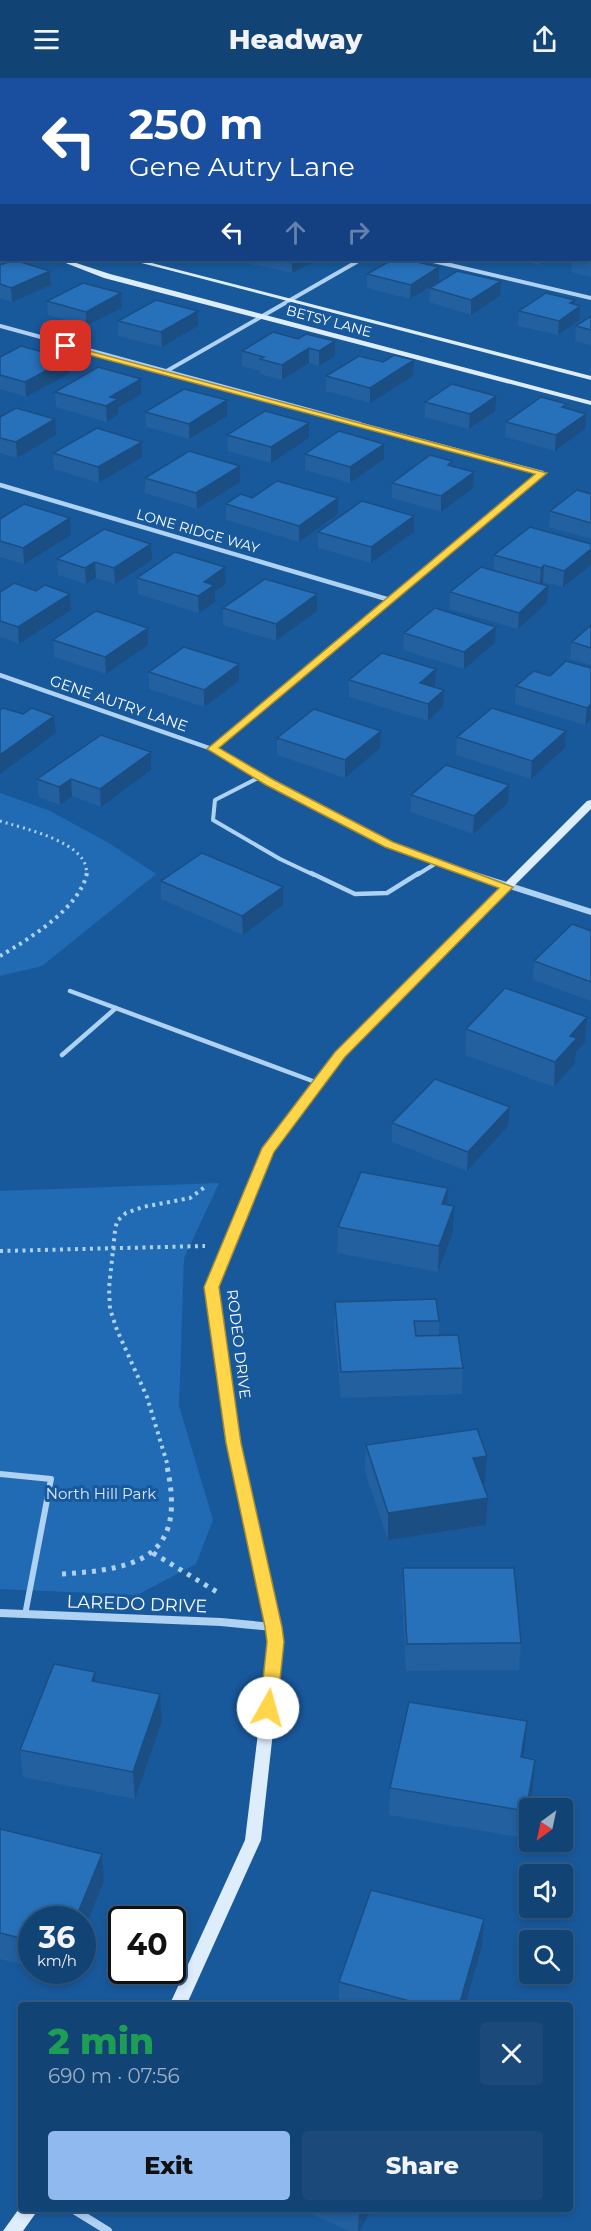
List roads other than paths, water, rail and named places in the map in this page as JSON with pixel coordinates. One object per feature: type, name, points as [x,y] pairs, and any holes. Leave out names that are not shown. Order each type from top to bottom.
[{"type":"main road","name":"BETSY LANE","points":[[65,261],[107,276],[591,403]]},
{"type":"main road","name":"BETSY LANE","points":[[138,261],[591,378]]},
{"type":"main road","name":"RODEO DRIVE","points":[[179,2002],[254,1840],[276,1642],[234,1443],[212,1287],[267,1151],[340,1054],[591,803]]},
{"type":"main road","points":[[12,2231],[27,2212]]},
{"type":"street","points":[[165,372],[358,261]]},
{"type":"street","points":[[433,261],[591,298]]},
{"type":"street","points":[[0,326],[542,473],[212,749]]},
{"type":"street","name":"LONE RIDGE WAY","points":[[0,485],[390,600]]},
{"type":"street","name":"GENE AUTRY LANE","points":[[0,675],[212,749],[389,845],[507,887],[591,912]]},
{"type":"street","name":"LAREDO DRIVE","points":[[0,1613],[221,1622],[274,1627]]},
{"type":"street","points":[[77,2212],[108,2231]]},
{"type":"lane","points":[[260,777],[215,800],[213,820],[280,859],[355,894],[387,893],[438,862]]},
{"type":"lane","points":[[70,991],[318,1083]]},
{"type":"lane","points":[[62,1055],[116,1008]]},
{"type":"lane","points":[[0,1474],[51,1479],[26,1615]]},
{"type":"park label","name":"North Hill Park","points":[[101,1493]]}]
